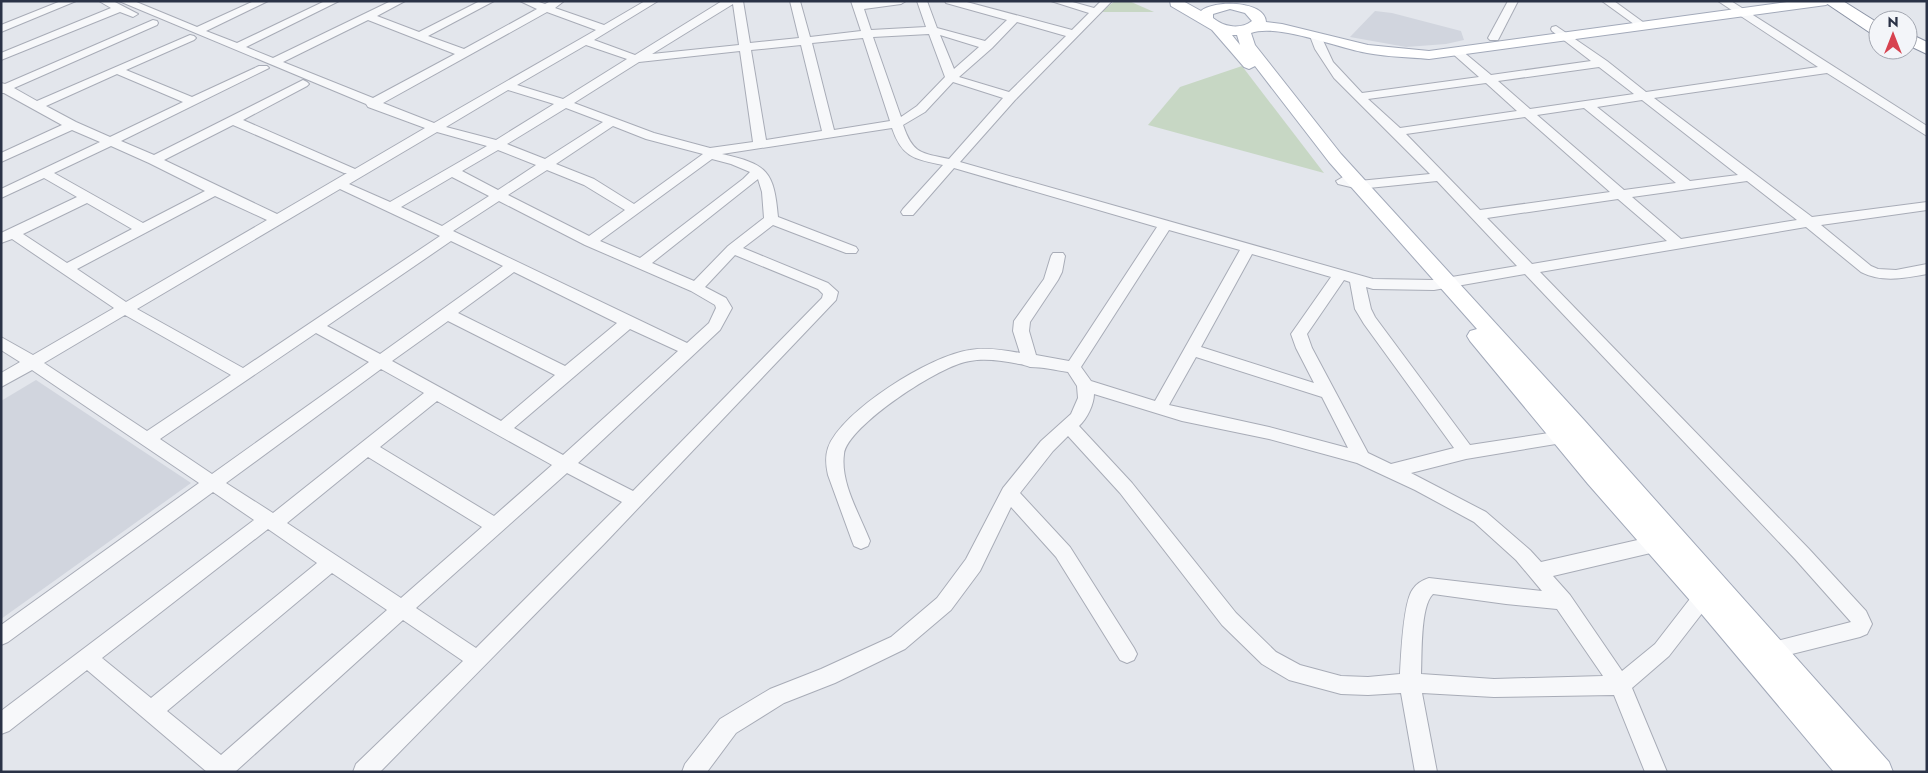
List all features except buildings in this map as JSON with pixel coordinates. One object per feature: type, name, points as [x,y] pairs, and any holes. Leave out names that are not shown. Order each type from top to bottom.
[{"type":"highway","points":[[1830,1],[1868,24]]},
{"type":"highway","points":[[1847,1],[1868,14]]},
{"type":"main road","points":[[1172,2],[1186,4],[1200,1]]},
{"type":"main road","points":[[1225,1],[1284,21],[1374,44],[1447,51],[1766,1]]},
{"type":"main road","points":[[1732,7],[1826,1]]},
{"type":"main road","points":[[1172,2],[1212,24],[1250,28],[1276,26],[1388,52],[1429,55],[1494,38],[1561,32]]},
{"type":"main road","points":[[1351,183],[1248,46],[1250,28],[1259,18],[1246,8],[1221,6],[1208,11],[1205,15],[1212,24],[1351,183],[1772,650],[1879,772]]},
{"type":"main road","points":[[1441,284],[1562,437],[1703,597],[1853,772]]},
{"type":"street","points":[[1,29],[71,1]]},
{"type":"street","points":[[104,1],[122,5],[193,35],[372,104],[425,130]]},
{"type":"street","points":[[37,105],[193,35],[263,1]]},
{"type":"street","points":[[237,47],[334,1]]},
{"type":"street","points":[[1,194],[400,1]]},
{"type":"street","points":[[419,36],[489,1]]},
{"type":"street","points":[[526,1],[601,27]]},
{"type":"street","points":[[372,104],[558,1]]},
{"type":"street","points":[[1,371],[28,360],[122,306],[275,217],[349,170],[506,86],[584,40],[640,1]]},
{"type":"street","points":[[275,217],[339,184],[425,130],[601,27],[652,1]]},
{"type":"street","points":[[391,207],[497,145],[730,1]]},
{"type":"street","points":[[738,1],[760,143]]},
{"type":"street","points":[[795,1],[829,133]]},
{"type":"street","points":[[901,1],[857,4],[903,143],[909,151],[917,156],[951,163],[1249,247],[1357,280],[1392,285],[1441,284],[1809,222],[1927,206]]},
{"type":"street","points":[[922,1],[951,78]]},
{"type":"street","points":[[950,1],[1073,34]]},
{"type":"street","points":[[1056,1],[1096,12]]},
{"type":"street","points":[[908,212],[1011,97],[1107,1]]},
{"type":"street","points":[[1494,38],[1513,1]]},
{"type":"street","points":[[1607,1],[1637,22]]},
{"type":"street","points":[[122,5],[153,23],[237,47],[303,84],[425,130],[453,131],[497,145],[589,182],[635,210]]},
{"type":"street","points":[[1,57],[122,5]]},
{"type":"street","points":[[1732,7],[1832,69],[1927,132]]},
{"type":"street","points":[[369,17],[464,53]]},
{"type":"street","points":[[590,242],[710,154],[760,143],[896,124],[921,111],[951,78],[988,46],[1014,19]]},
{"type":"street","points":[[2,88],[153,23]]},
{"type":"street","points":[[584,40],[637,58],[867,34],[934,30],[988,46]]},
{"type":"street","points":[[1561,32],[1809,222],[1866,270],[1885,276],[1927,270]]},
{"type":"street","points":[[1316,36],[1318,46],[1326,59],[1359,96],[1397,132],[1802,554],[1859,617],[1862,624],[1860,628],[1772,650]]},
{"type":"street","points":[[1447,51],[1487,79],[1528,113],[1678,244]]},
{"type":"street","points":[[1359,96],[1603,63]]},
{"type":"street","points":[[1397,132],[1832,69]]},
{"type":"street","points":[[116,70],[193,102]]},
{"type":"street","points":[[951,78],[1011,97]]},
{"type":"street","points":[[154,160],[303,84]]},
{"type":"street","points":[[506,86],[563,103],[650,136],[739,163],[758,171],[768,186],[771,220]]},
{"type":"street","points":[[2,88],[72,125],[154,160],[215,191],[275,217]]},
{"type":"street","points":[[1586,104],[1686,185]]},
{"type":"street","points":[[233,120],[349,170]]},
{"type":"street","points":[[148,439],[316,326],[498,196],[611,122]]},
{"type":"street","points":[[1,158],[72,125]]},
{"type":"street","points":[[641,265],[748,182],[758,171]]},
{"type":"street","points":[[87,658],[221,771],[565,464],[714,328],[721,319],[724,308],[720,302],[696,288],[590,242],[451,172]]},
{"type":"street","points":[[44,173],[143,228]]},
{"type":"street","points":[[1351,183],[1440,177]]},
{"type":"street","points":[[1476,215],[1749,177]]},
{"type":"street","points":[[339,184],[448,233],[689,350]]},
{"type":"street","points":[[66,269],[215,191]]},
{"type":"street","points":[[7,236],[86,198]]},
{"type":"street","points":[[696,288],[733,249],[771,220]]},
{"type":"street","points":[[771,220],[851,250]]},
{"type":"street","points":[[1073,367],[1166,224]]},
{"type":"street","points":[[7,236],[66,269],[122,306],[243,375]]},
{"type":"street","points":[[1159,408],[1249,247]]},
{"type":"street","points":[[364,772],[478,660],[708,427],[828,300],[831,292],[823,286],[733,249]]},
{"type":"street","points":[[1030,361],[1021,332],[1022,321],[1055,272],[1058,256]]},
{"type":"street","points":[[1,636],[513,266]]},
{"type":"street","points":[[1340,275],[1299,334],[1304,348],[1362,458]]},
{"type":"street","points":[[1357,280],[1363,309],[1369,320],[1466,452]]},
{"type":"street","points":[[447,314],[567,374]]},
{"type":"street","points":[[501,430],[628,322]]},
{"type":"street","points":[[316,326],[501,430],[636,500]]},
{"type":"street","points":[[1,342],[478,660]]},
{"type":"street","points":[[1192,350],[1328,392]]},
{"type":"street","points":[[693,772],[728,726],[777,696],[828,676],[898,643],[944,604],[972,564],[1009,493],[1047,446],[1078,417],[1086,398],[1085,385],[1073,367],[992,356],[971,355],[958,357],[897,391],[860,418],[841,440],[835,453],[836,475],[861,541]]},
{"type":"street","points":[[1,381],[28,360]]},
{"type":"street","points":[[1085,385],[1182,415],[1269,433],[1362,458],[1421,484],[1480,517],[1523,555],[1563,601],[1620,685],[1656,772]]},
{"type":"street","points":[[1,724],[367,448],[436,393]]},
{"type":"street","points":[[1069,426],[1126,488],[1229,619],[1269,658],[1296,673],[1342,685],[1368,686],[1410,683],[1494,688],[1560,688],[1620,685],[1662,650],[1703,597]]},
{"type":"street","points":[[1390,471],[1466,452],[1562,437]]},
{"type":"street","points":[[367,448],[496,526]]},
{"type":"street","points":[[1009,493],[1062,552],[1111,626],[1127,654]]},
{"type":"street","points":[[1538,571],[1655,544]]},
{"type":"street","points":[[150,712],[332,562]]},
{"type":"street","points":[[1426,772],[1410,683],[1419,595],[1429,586],[1442,586],[1506,596],[1563,601]]},
{"type":"shaded area","points":[[1375,11],[1392,13],[1461,31],[1464,40],[1446,44],[1406,47],[1350,37]]},
{"type":"shaded area","points":[[36,380],[191,483],[1,619],[1,401]]},
{"type":"green space","points":[[1115,1],[1129,1],[1154,12],[1101,12]]},
{"type":"green space","points":[[1242,66],[1324,173],[1148,125],[1180,87]]}]
